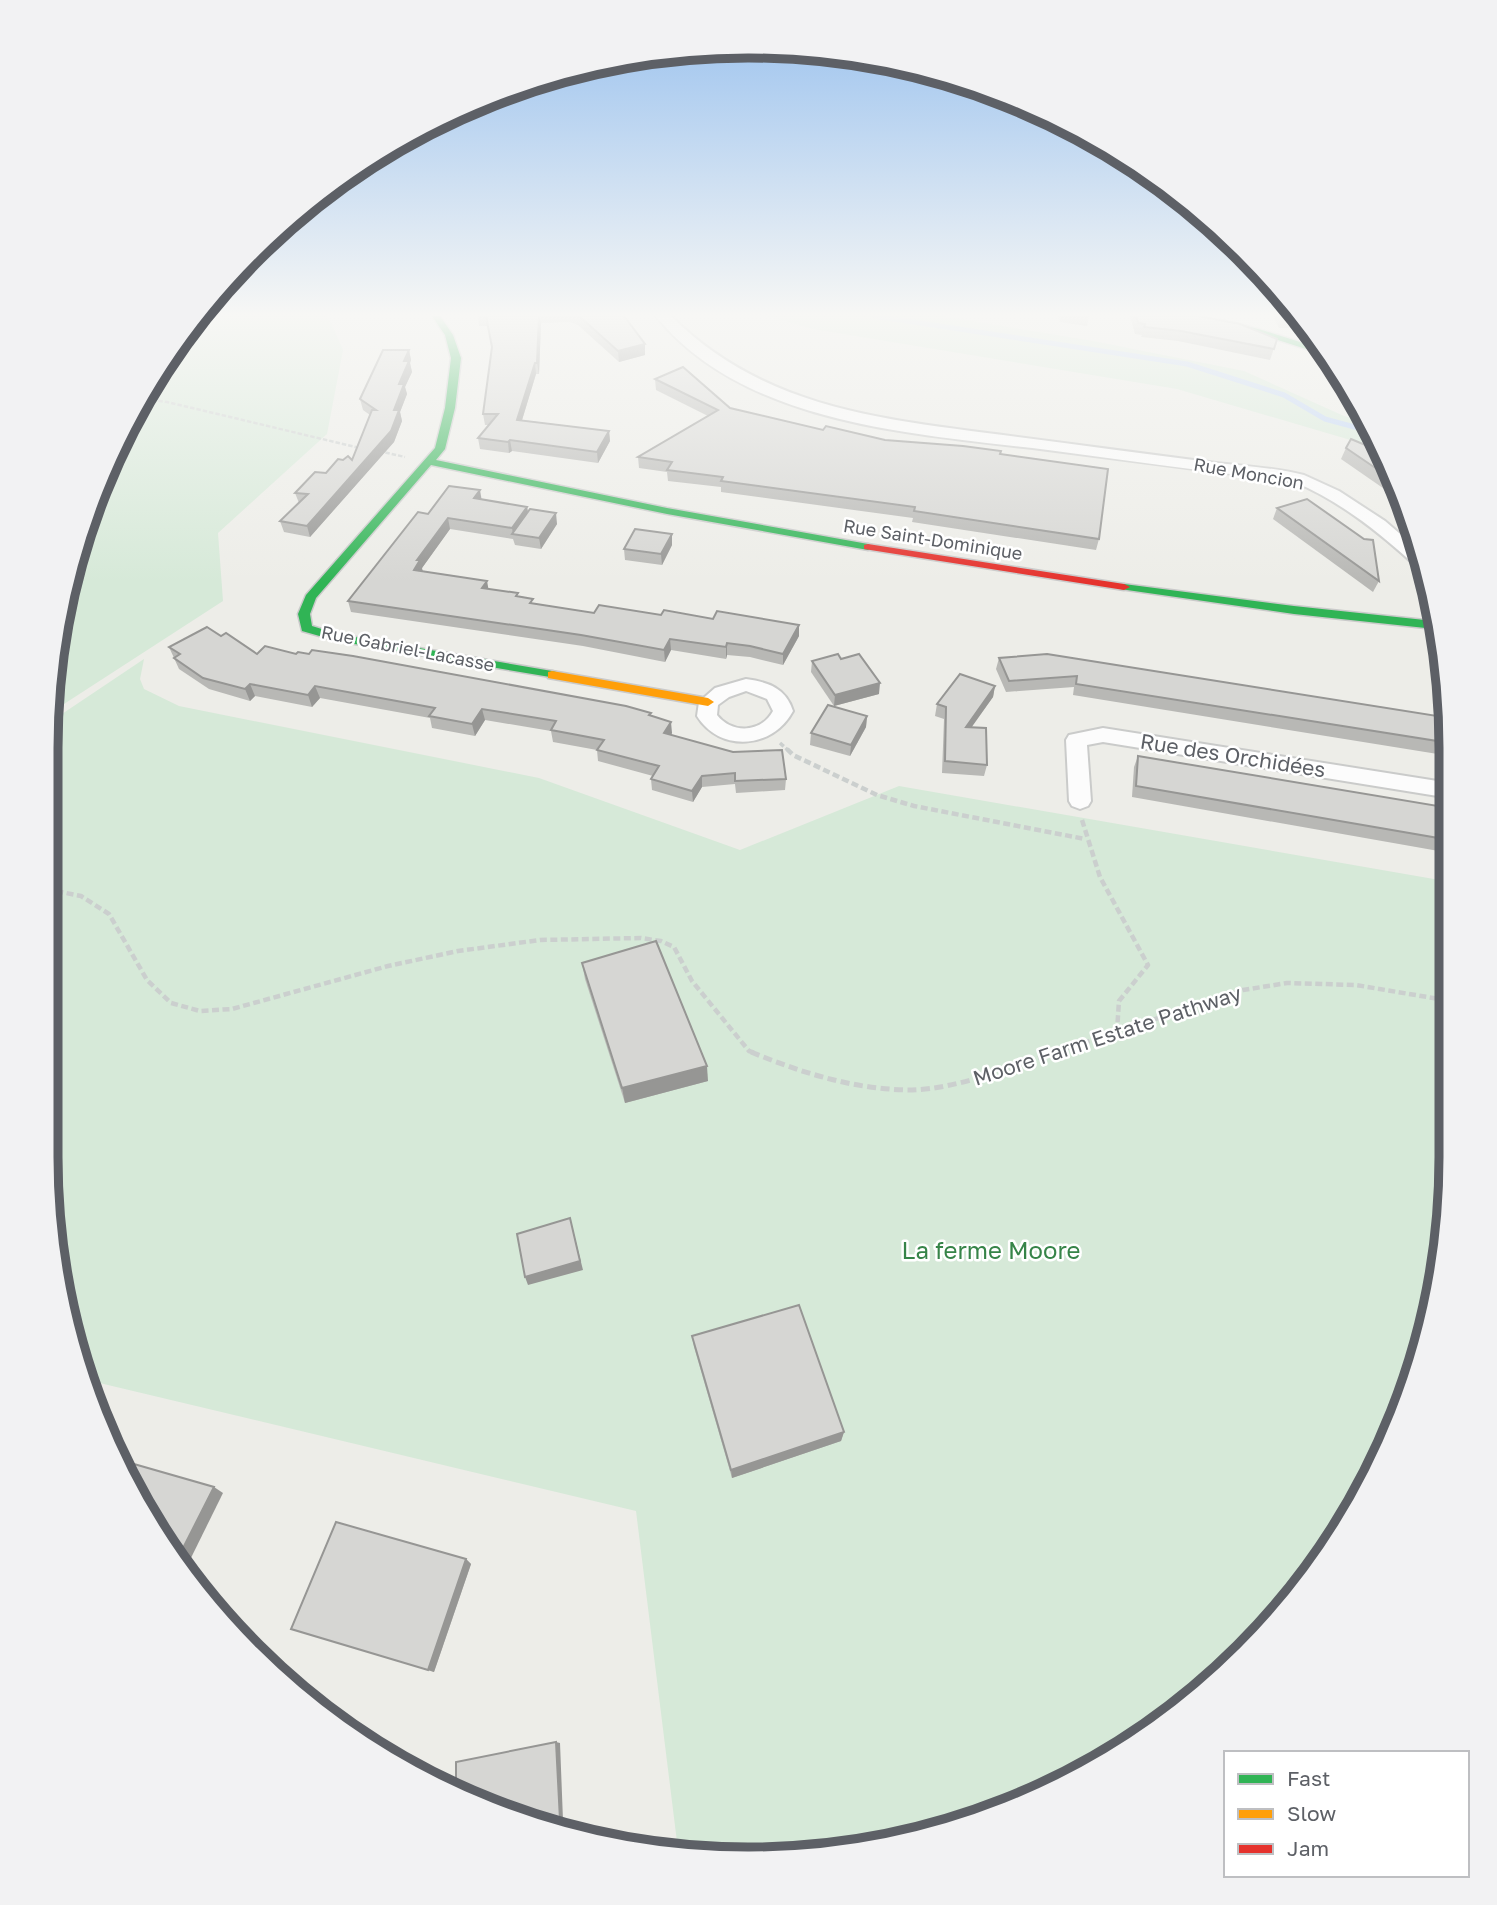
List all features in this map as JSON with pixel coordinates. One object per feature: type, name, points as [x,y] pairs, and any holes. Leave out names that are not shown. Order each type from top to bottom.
[{"type":"street","name":"Rue Gabriel-Lacasse","points":[[450,405],[440,449],[310,597],[304,614],[306,628],[363,642],[708,702]]},
{"type":"street","name":"Rue Moncion","points":[[812,405],[862,419],[911,428],[1298,478],[1340,496],[1361,509],[1411,552]]},
{"type":"street","name":"Rue Saint-Dominique","points":[[431,462],[724,523],[862,548],[1287,610],[1428,624]]},
{"type":"street","points":[[746,685],[768,690],[781,703],[783,711],[780,720],[767,730],[750,735],[725,732],[708,719],[708,702],[714,695],[734,686],[746,685]]},
{"type":"street","name":"Rue des Orchidées","points":[[1080,801],[1076,740],[1103,735],[1439,788]]},
{"type":"path","points":[[179,405],[362,448]]},
{"type":"path","points":[[376,451],[431,462]]},
{"type":"path","points":[[767,730],[793,755],[877,795],[914,806],[1085,839]]},
{"type":"path","points":[[1080,801],[1085,839],[1105,888],[1148,965],[1119,1001],[1117,1031]]},
{"type":"path","name":"Moore Farm Estate Pathway","points":[[58,891],[80,896],[109,914],[147,980],[171,1003],[200,1012],[232,1009],[388,966],[458,951],[540,940],[641,938],[661,941],[674,947],[692,981],[749,1051],[797,1071],[874,1088],[915,1090],[987,1076],[1243,990],[1287,984],[1356,985],[1439,999]]},
{"type":"green space","points":[[149,405],[333,405],[327,434],[218,533],[223,601],[59,707],[71,614],[94,526],[110,484]]},
{"type":"green space","points":[[1231,405],[1319,405],[1356,419],[1369,446]]},
{"type":"green space","name":"La ferme Moore","points":[[144,659],[140,679],[144,689],[179,706],[539,778],[740,850],[899,786],[1439,880],[1439,1156],[1433,1247],[1416,1335],[1403,1379],[1387,1421],[1347,1502],[1297,1577],[1237,1645],[1204,1676],[1132,1731],[1054,1776],[971,1811],[883,1834],[794,1846],[703,1846],[677,1843],[636,1511],[95,1382],[71,1291],[59,1202],[59,716]]},
{"type":"building","points":[[369,405],[396,405],[394,410],[399,410],[391,431],[307,526],[280,521],[308,494],[295,493],[315,472],[326,473],[338,459],[343,460],[348,456],[352,460],[372,410],[376,410]]},
{"type":"building","points":[[484,405],[522,405],[517,420],[609,431],[597,452],[478,438],[498,414],[483,414]]},
{"type":"building","points":[[708,405],[726,405],[730,408],[823,430],[826,426],[885,440],[963,446],[1001,451],[1000,454],[1108,469],[1099,539],[914,511],[915,507],[721,481],[723,477],[667,470],[672,462],[638,457],[718,410]]},
{"type":"building","points":[[1351,439],[1370,447],[1382,472],[1346,448]]},
{"type":"building","points":[[449,486],[480,490],[474,498],[527,507],[512,528],[448,518],[417,560],[420,560],[414,570],[487,581],[482,588],[518,593],[516,596],[533,599],[530,603],[594,613],[599,605],[661,615],[664,610],[713,619],[717,611],[799,625],[783,654],[750,646],[727,643],[726,647],[670,639],[664,650],[581,635],[348,601],[418,512],[428,514]]},
{"type":"building","points":[[1307,499],[1364,539],[1373,540],[1379,581],[1277,508]]},
{"type":"building","points":[[530,509],[556,513],[539,538],[512,534]]},
{"type":"building","points":[[635,529],[672,534],[661,554],[624,549]]},
{"type":"building","points":[[207,627],[221,636],[226,633],[257,654],[265,646],[296,654],[309,654],[312,650],[626,706],[671,722],[664,733],[733,752],[782,750],[786,779],[735,781],[735,773],[702,776],[692,791],[651,779],[659,766],[597,750],[604,740],[551,730],[556,721],[482,709],[472,724],[429,716],[435,708],[315,686],[308,695],[250,684],[245,689],[203,678],[174,658],[180,654],[169,647]]},
{"type":"building","points":[[838,654],[841,659],[859,654],[880,683],[835,695],[812,661]]},
{"type":"building","points":[[1047,654],[1438,716],[1439,741],[1076,684],[1077,676],[1009,681],[999,658]]},
{"type":"building","points":[[960,674],[995,686],[966,727],[986,728],[987,765],[945,761],[946,707],[937,704]]},
{"type":"building","points":[[828,705],[867,716],[851,745],[811,733]]},
{"type":"building","points":[[1138,756],[1439,806],[1439,838],[1136,786]]},
{"type":"building","points":[[656,941],[707,1066],[622,1088],[582,963]]},
{"type":"building","points":[[570,1218],[580,1261],[525,1277],[517,1234]]},
{"type":"building","points":[[799,1305],[844,1432],[731,1470],[692,1336]]},
{"type":"building","points":[[129,1463],[214,1487],[182,1551],[150,1502]]},
{"type":"building","points":[[336,1522],[466,1559],[428,1670],[291,1629]]},
{"type":"building","points":[[556,1742],[560,1820],[526,1811],[456,1782],[456,1762]]},
{"type":"waterway","points":[[1301,405],[1325,419],[1360,429]]},
{"type":"traffic: fast","points":[[450,405],[440,449],[310,597],[304,614],[306,628],[337,637],[552,675]]},
{"type":"traffic: fast","points":[[431,462],[667,511],[868,547]]},
{"type":"traffic: fast","points":[[1124,587],[1294,610],[1428,624]]},
{"type":"traffic: slow","points":[[552,675],[708,702]]},
{"type":"traffic: jam","points":[[868,547],[1124,587]]}]
